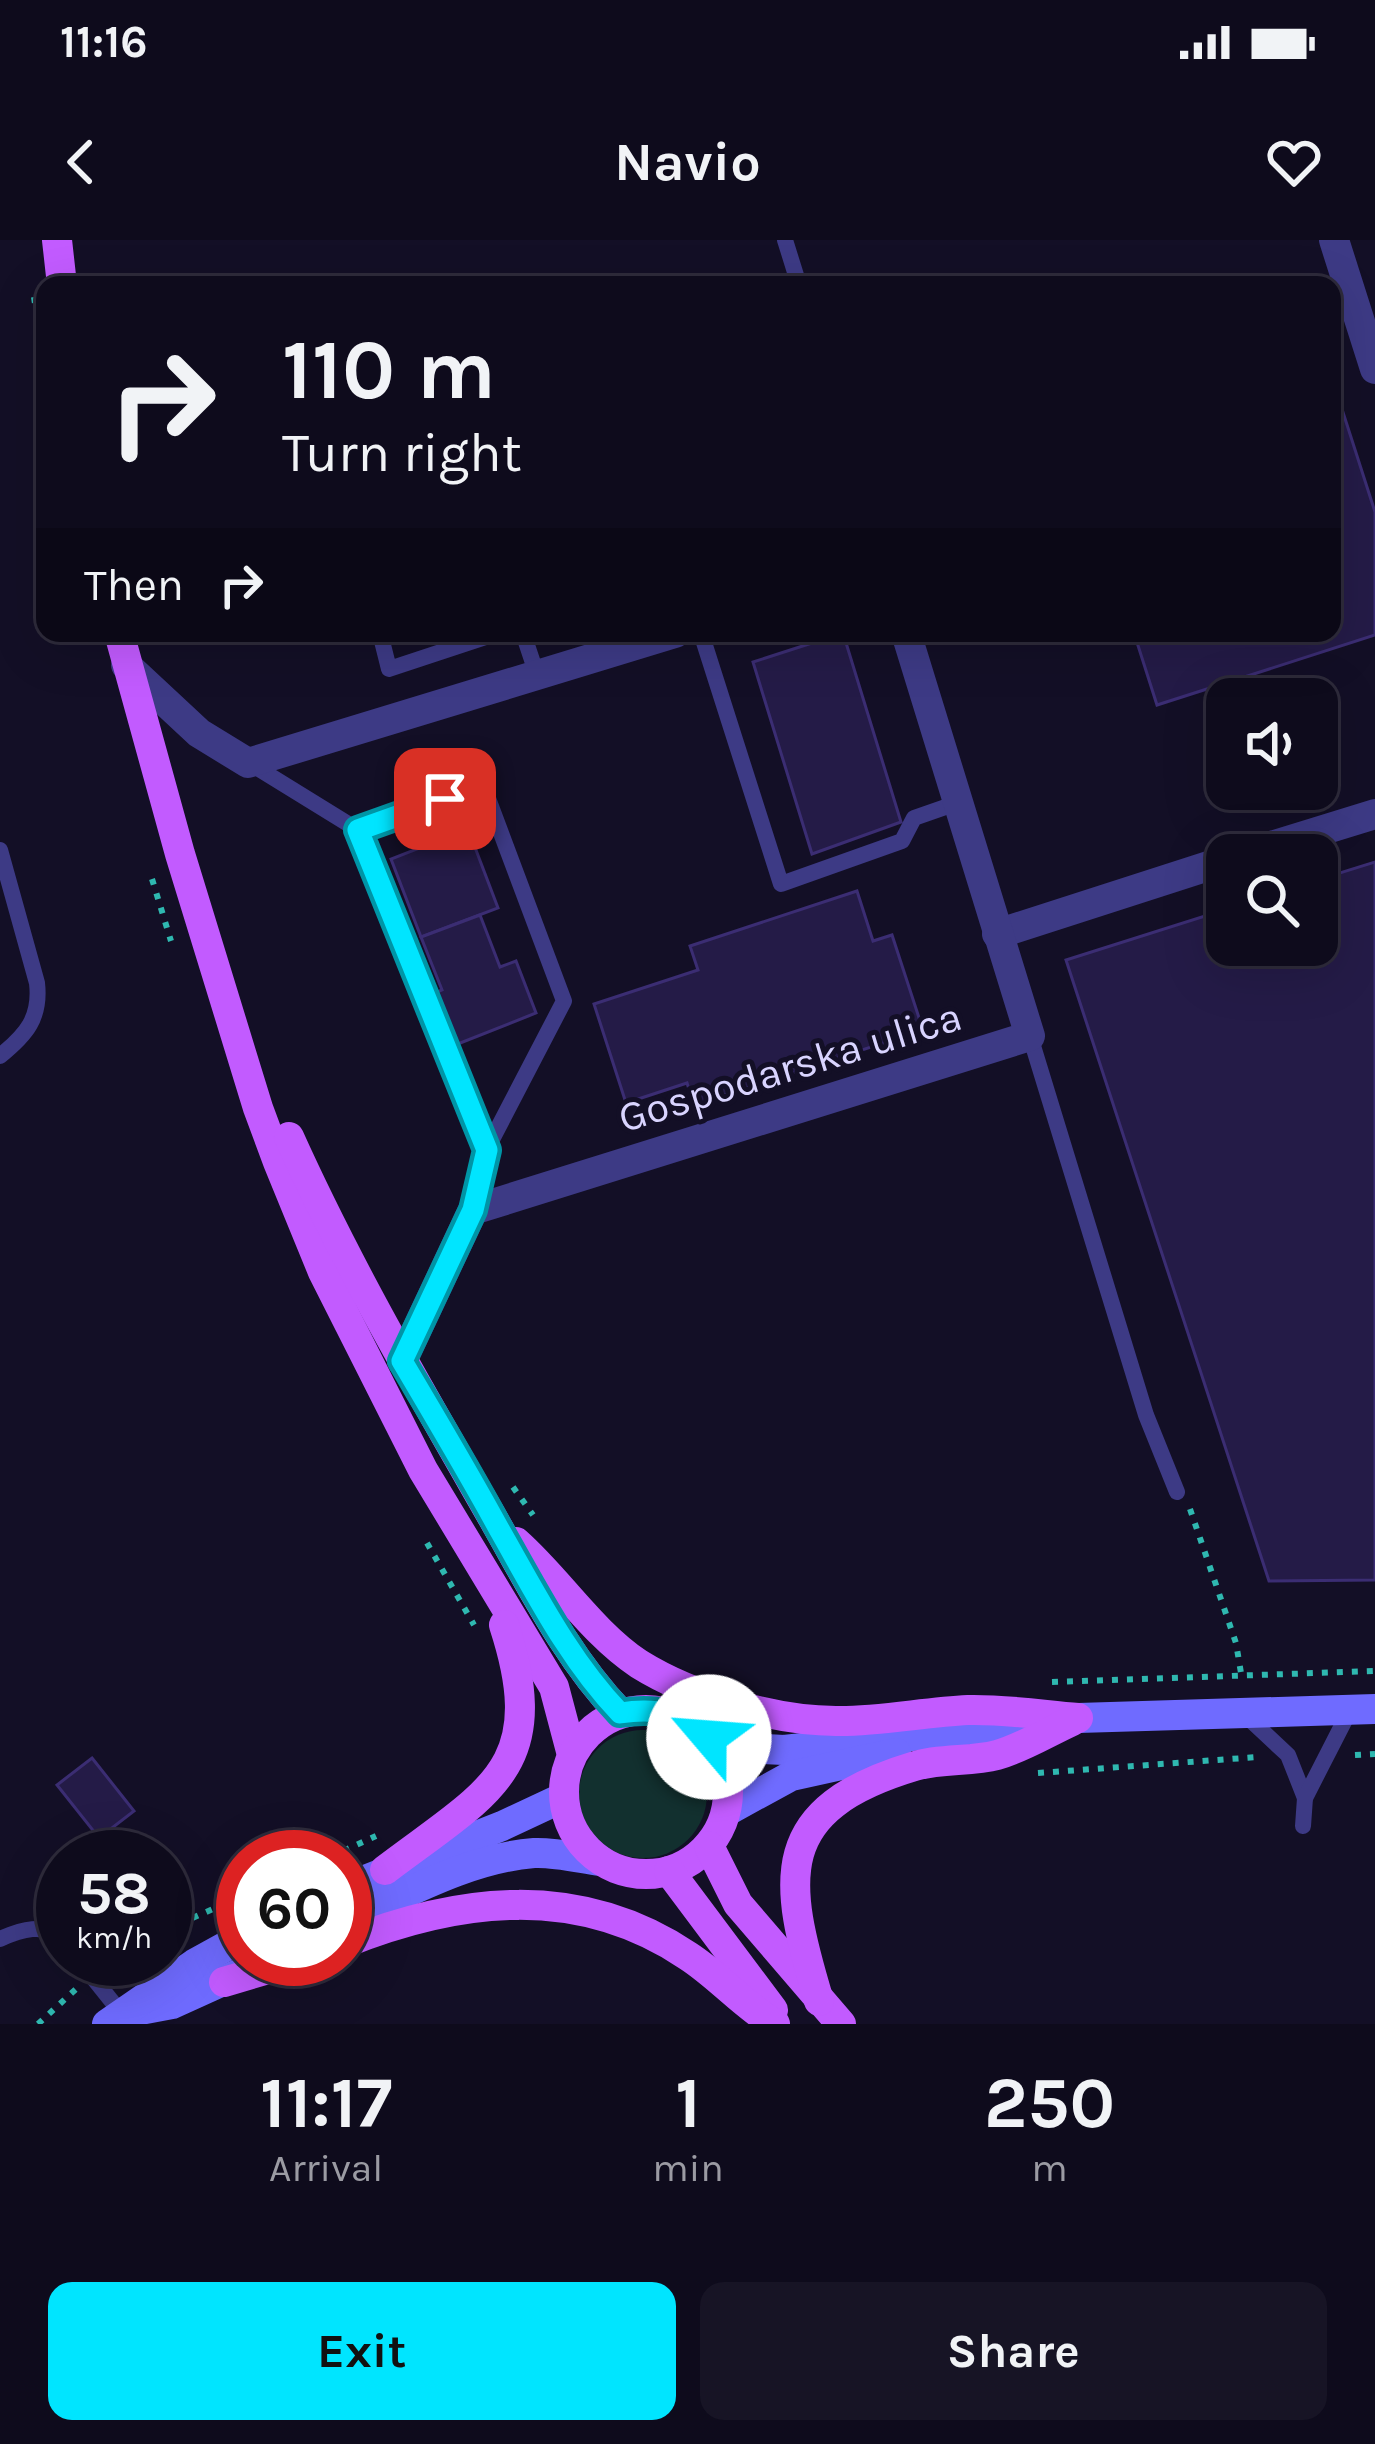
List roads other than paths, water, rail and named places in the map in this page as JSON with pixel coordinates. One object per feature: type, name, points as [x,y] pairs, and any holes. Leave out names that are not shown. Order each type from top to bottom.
[{"type":"main road","points":[[49,276],[57,240]]},
{"type":"main road","points":[[121,642],[257,1108],[323,1272],[413,1452],[554,1687],[572,1755],[564,1797],[569,1822],[582,1844],[601,1861]]},
{"type":"main road","points":[[238,1039],[402,1361],[582,1669],[620,1713]]},
{"type":"main road","points":[[498,1526],[548,1570],[612,1642],[637,1662],[689,1690],[782,1715],[838,1722],[972,1710],[1078,1718]]},
{"type":"main road","points":[[385,1870],[491,1787],[515,1747],[523,1711],[519,1681],[487,1580]]},
{"type":"main road","points":[[709,1737],[745,1748],[784,1750],[1078,1718],[1362,1710]]},
{"type":"main road","points":[[372,1910],[472,1867],[538,1853],[601,1861],[646,1875],[669,1871],[709,1846],[727,1811],[729,1784],[709,1737],[690,1721],[668,1712],[620,1713],[600,1723],[572,1755]]},
{"type":"main road","points":[[819,2001],[793,1898],[799,1855],[816,1820],[843,1797],[873,1781],[920,1765],[996,1755],[1078,1718]]},
{"type":"main road","points":[[727,1811],[791,1776],[977,1730]]},
{"type":"main road","points":[[372,1876],[564,1797]]},
{"type":"main road","points":[[709,1846],[738,1904],[842,2024]]},
{"type":"main road","points":[[669,1871],[779,2024]]},
{"type":"main road","points":[[372,1933],[427,1914],[476,1906],[514,1903],[592,1914],[626,1924],[689,1957],[779,2024]]},
{"type":"main road","points":[[114,2019],[216,1952]]},
{"type":"main road","points":[[114,2019],[172,2004],[216,1985]]},
{"type":"street","points":[[1334,240],[1339,276]]},
{"type":"street","points":[[1343,305],[1375,369]]},
{"type":"street","points":[[126,664],[199,733],[248,763],[645,642]]},
{"type":"street","name":"Gospodarska ulica","points":[[473,1210],[1030,1036],[909,642]]},
{"type":"street","points":[[1310,834],[1375,814]]},
{"type":"street","points":[[997,934],[1206,867]]},
{"type":"street","points":[[402,1361],[473,1210]]},
{"type":"lane","points":[[784,240],[796,276]]},
{"type":"lane","points":[[382,642],[389,669],[471,642]]},
{"type":"lane","points":[[527,642],[537,675]]},
{"type":"lane","points":[[704,642],[782,884],[902,841],[914,818],[957,803]]},
{"type":"lane","points":[[248,763],[358,830],[487,1150]]},
{"type":"lane","points":[[358,830],[483,785],[564,1001],[487,1150],[473,1210]]},
{"type":"lane","points":[[0,850],[39,994],[35,1019],[0,1056]]},
{"type":"lane","points":[[1030,1036],[1146,1415],[1177,1492]]},
{"type":"lane","points":[[1305,1798],[1362,1710]]},
{"type":"lane","points":[[1243,1713],[1288,1755],[1305,1798],[1303,1826]]},
{"type":"lane","points":[[0,1939],[36,1928]]},
{"type":"lane","points":[[94,1986],[114,2019]]}]
